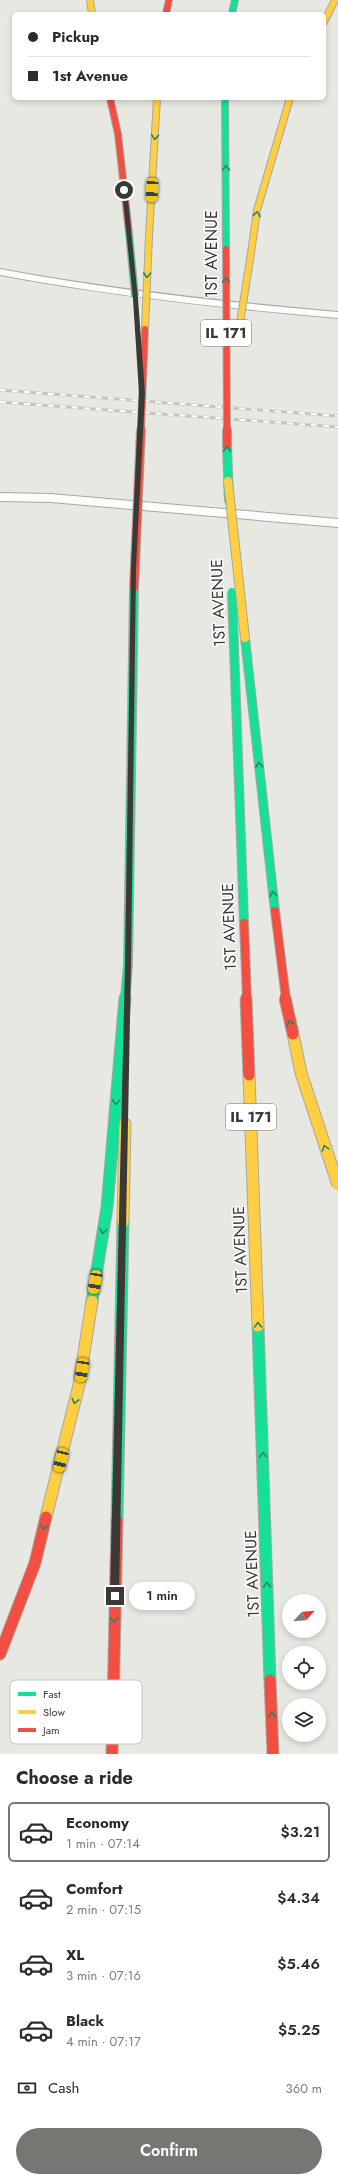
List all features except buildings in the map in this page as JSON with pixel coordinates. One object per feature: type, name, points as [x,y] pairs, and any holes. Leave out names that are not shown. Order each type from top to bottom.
[{"type":"main road","points":[[90,0],[92,12]]},
{"type":"main road","points":[[166,12],[169,0]]},
{"type":"main road","points":[[232,12],[235,0]]},
{"type":"main road","points":[[326,18],[336,0]]},
{"type":"main road","points":[[110,100],[118,134],[129,232],[142,393]]},
{"type":"main road","points":[[114,1680],[128,965],[134,568],[149,236],[157,100]]},
{"type":"main road","name":"1ST AVENUE","points":[[225,100],[226,417],[273,1754]]},
{"type":"main road","points":[[226,417],[257,210],[289,100]]},
{"type":"main road","points":[[228,481],[284,992],[301,1073],[338,1185]]},
{"type":"main road","points":[[0,1654],[35,1563],[79,1385],[107,1208],[128,965]]},
{"type":"main road","points":[[112,1744],[112,1754]]},
{"type":"lane","points":[[0,272],[69,285],[200,303],[338,315]]},
{"type":"lane","points":[[0,497],[51,498],[338,523]]},
{"type":"railway","points":[[0,390],[338,416]]},
{"type":"railway","points":[[0,402],[338,427]]},
{"type":"traffic: fast","points":[[232,12],[235,0]]},
{"type":"traffic: fast","points":[[225,100],[226,249]]},
{"type":"traffic: fast","points":[[129,233],[135,296]]},
{"type":"traffic: fast","points":[[227,445],[229,502]]},
{"type":"traffic: fast","points":[[128,965],[134,587]]},
{"type":"traffic: fast","points":[[232,592],[244,923]]},
{"type":"traffic: fast","points":[[245,638],[275,911]]},
{"type":"traffic: fast","points":[[92,1301],[107,1207],[128,965]]},
{"type":"traffic: fast","points":[[117,1520],[123,1222]]},
{"type":"traffic: fast","points":[[258,1326],[270,1680]]},
{"type":"traffic: slow","points":[[90,0],[92,12]]},
{"type":"traffic: slow","points":[[326,18],[335,0]]},
{"type":"traffic: slow","points":[[149,236],[157,100]]},
{"type":"traffic: slow","points":[[251,253],[257,210],[289,100]]},
{"type":"traffic: slow","points":[[145,329],[149,236]]},
{"type":"traffic: slow","points":[[237,342],[251,253]]},
{"type":"traffic: slow","points":[[228,481],[245,638]]},
{"type":"traffic: slow","points":[[293,1034],[301,1073],[338,1185]]},
{"type":"traffic: slow","points":[[249,1075],[258,1326]]},
{"type":"traffic: slow","points":[[123,1222],[125,1124]]},
{"type":"traffic: slow","points":[[46,1517],[79,1385],[92,1301]]},
{"type":"traffic: jam","points":[[166,12],[169,0]]},
{"type":"traffic: jam","points":[[110,100],[118,134],[129,233]]},
{"type":"traffic: jam","points":[[226,249],[227,445]]},
{"type":"traffic: jam","points":[[134,587],[145,329]]},
{"type":"traffic: jam","points":[[275,911],[284,992],[293,1034]]},
{"type":"traffic: jam","points":[[244,923],[249,1075]]},
{"type":"traffic: jam","points":[[0,1654],[35,1563],[46,1517]]},
{"type":"traffic: jam","points":[[114,1680],[117,1520]]},
{"type":"traffic: jam","points":[[270,1680],[273,1754]]},
{"type":"traffic: jam","points":[[112,1744],[112,1754]]},
{"type":"route","points":[[115,1596],[128,965],[134,568],[142,393],[136,299],[124,190]]}]
